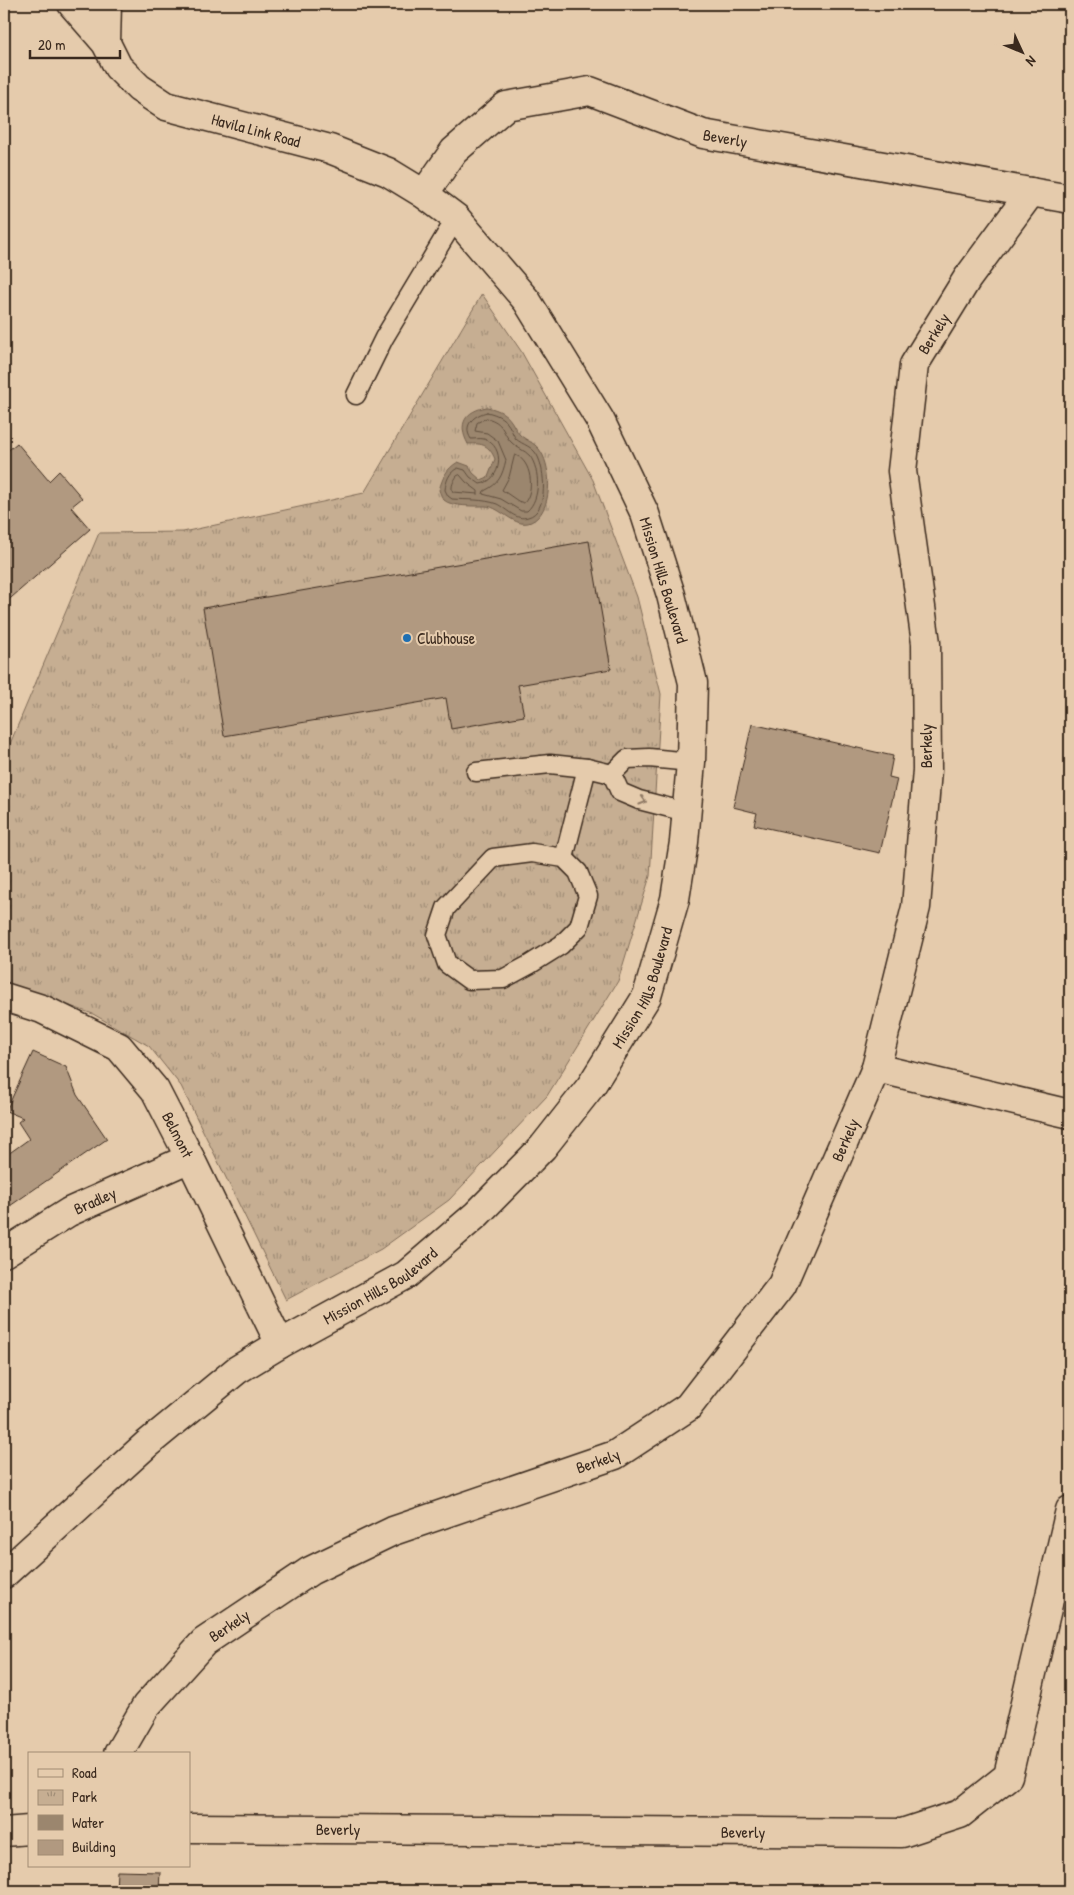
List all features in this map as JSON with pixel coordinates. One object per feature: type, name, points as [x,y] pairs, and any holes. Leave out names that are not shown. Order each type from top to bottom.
[{"type":"street","name":"Havila Link Road","points":[[72,4],[106,43],[118,67],[139,88],[166,106],[330,150],[388,172],[424,194]]},
{"type":"street","name":"Havila Link Road","points":[[106,43],[107,4]]},
{"type":"street","name":"Beverly","points":[[424,194],[454,151],[506,106],[590,91],[703,134],[1070,199]]},
{"type":"street","name":"Berkely","points":[[119,1752],[146,1706],[204,1642],[310,1571],[393,1531],[615,1455],[688,1408],[782,1285],[876,1068],[916,907],[926,770],[926,643],[902,471],[914,365],[967,279],[1031,192]]},
{"type":"street","name":"Mission Hills Boulevard","points":[[4,1574],[147,1444],[237,1370],[280,1344],[406,1275],[477,1214],[543,1147],[591,1086],[647,996],[675,899],[684,842],[691,762],[693,683],[671,595],[645,514],[600,420],[527,301],[456,218],[424,194]]},
{"type":"street","name":"Belmont","points":[[4,997],[42,1009],[119,1047],[155,1090],[280,1344]]},
{"type":"street","points":[[876,1068],[1070,1114]]},
{"type":"street","name":"Bradley","points":[[4,1253],[68,1212],[190,1158]]},
{"type":"street","name":"Beverly","points":[[190,1828],[902,1833],[960,1814],[1008,1776],[1070,1510]]},
{"type":"street","points":[[4,1832],[28,1830]]},
{"type":"lane","points":[[356,395],[384,338],[456,218]]},
{"type":"lane","points":[[612,774],[627,759],[649,758],[691,762]]},
{"type":"lane","points":[[476,772],[550,764],[587,768],[612,774]]},
{"type":"lane","points":[[564,858],[587,768]]},
{"type":"lane","points":[[612,774],[620,792],[639,800],[686,812]]},
{"type":"lane","points":[[532,853],[564,858],[578,872],[588,896],[579,927],[561,945],[530,965],[502,979],[469,980],[447,964],[437,935],[446,908],[493,858],[532,853]]},
{"type":"green space","points":[[482,294],[521,351],[593,480],[637,597],[661,694],[650,876],[618,981],[547,1096],[449,1200],[381,1249],[286,1300],[181,1086],[149,1046],[93,1014],[4,983],[4,758],[99,533],[183,532],[364,493]]},
{"type":"water","points":[[487,407],[500,411],[506,416],[520,435],[534,444],[545,459],[548,479],[547,500],[538,517],[531,522],[519,523],[492,507],[452,504],[444,500],[440,493],[439,490],[446,474],[458,462],[469,466],[473,473],[481,480],[488,477],[495,459],[493,454],[485,446],[468,444],[463,430],[465,419],[468,415]]},
{"type":"building","points":[[17,443],[49,481],[59,471],[82,498],[71,507],[90,529],[4,604],[4,454]]},
{"type":"building","name":"Clubhouse","points":[[589,541],[611,669],[518,685],[524,716],[451,729],[446,698],[224,736],[203,608]]},
{"type":"building","points":[[752,724],[893,756],[889,777],[897,779],[880,853],[754,825],[757,813],[733,807]]},
{"type":"building","points":[[33,1052],[66,1067],[77,1095],[107,1139],[7,1208],[4,1203],[4,1157],[29,1139],[18,1122],[23,1118],[6,1111]]},
{"type":"building","points":[[117,1871],[160,1872],[159,1891],[116,1891]]},
{"type":"place","name":"Clubhouse","points":[[407,638]]}]
